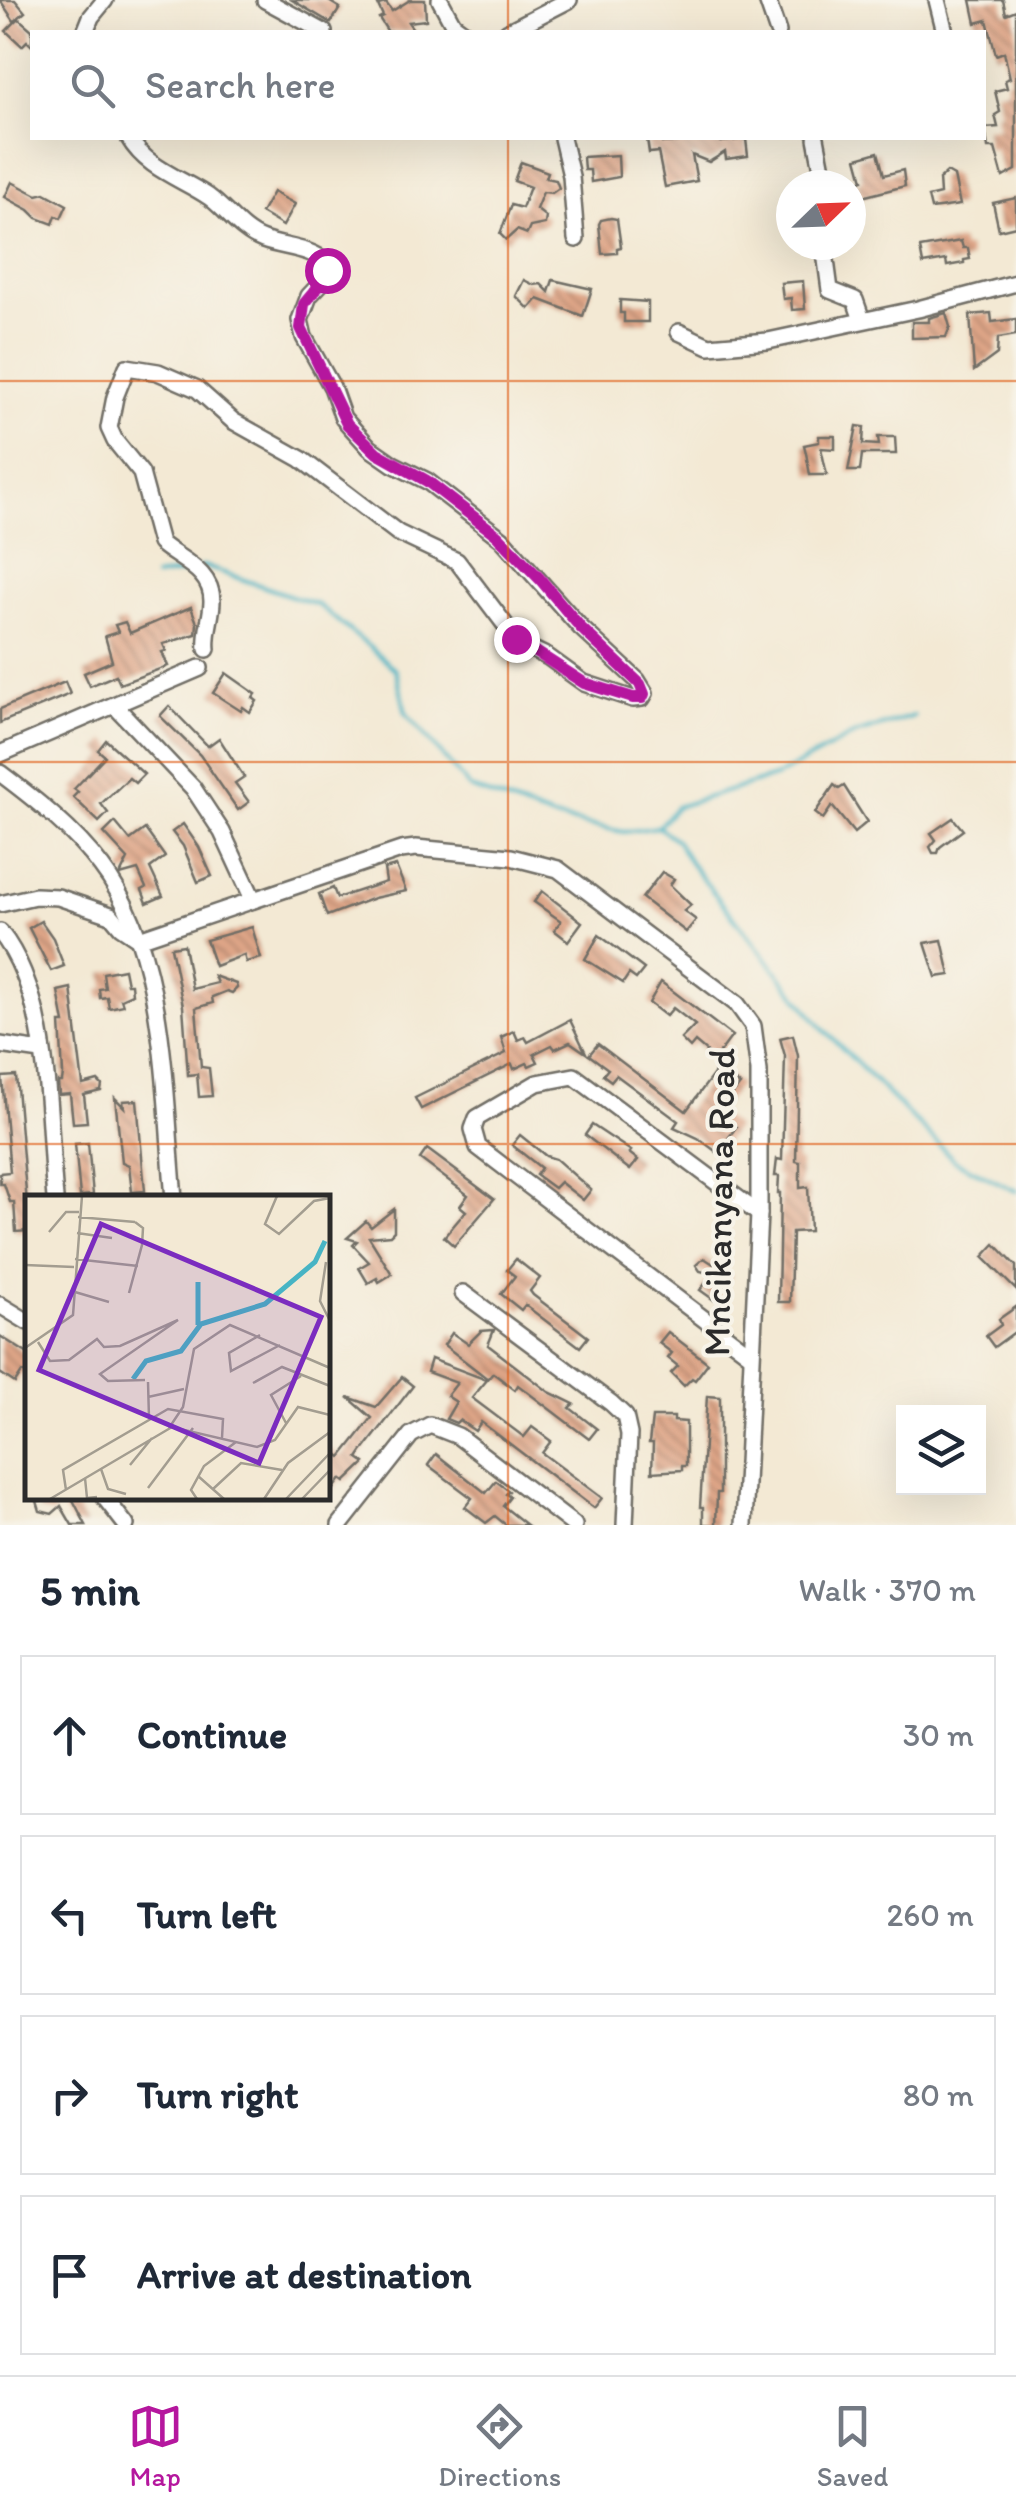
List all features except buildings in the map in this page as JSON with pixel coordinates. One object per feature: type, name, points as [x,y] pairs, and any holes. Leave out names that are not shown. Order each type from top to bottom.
[{"type":"street","points":[[86,30],[105,0]]},
{"type":"street","points":[[265,0],[320,30]]},
{"type":"street","points":[[440,0],[453,24],[461,30]]},
{"type":"street","points":[[511,30],[569,0]]},
{"type":"street","points":[[768,0],[777,30]]},
{"type":"street","points":[[936,0],[944,30]]},
{"type":"street","points":[[549,12],[550,30]]},
{"type":"street","points":[[131,140],[146,160],[209,197],[250,233],[286,250],[312,252],[326,263],[325,279],[304,304],[300,320],[343,418],[370,448],[427,481],[502,540],[581,628],[640,684],[644,694],[642,698],[633,698],[584,683],[516,639],[457,561],[398,532],[296,455],[233,421],[196,389],[158,372],[127,367],[114,397],[109,428],[141,472],[160,543],[199,571],[212,600],[207,649]]},
{"type":"street","points":[[562,140],[571,176],[576,239]]},
{"type":"street","points":[[816,140],[822,170]]},
{"type":"street","points":[[826,260],[830,290],[855,300],[862,320]]},
{"type":"street","points":[[679,332],[709,346],[731,346],[826,330],[1016,282]]},
{"type":"street","points":[[0,754],[200,668]]},
{"type":"street","points":[[115,706],[193,788],[222,832],[253,899]]},
{"type":"street","points":[[0,773],[72,832],[102,866],[140,938],[157,1017],[174,1195]]},
{"type":"street","name":"Mncikanyana Road","points":[[140,938],[384,854],[416,848],[511,857],[558,869],[745,1013],[758,1044],[759,1214],[744,1525]]},
{"type":"street","points":[[0,904],[35,896],[58,897],[109,914],[120,927],[140,938]]},
{"type":"street","points":[[0,932],[22,965],[31,990],[42,1050],[55,1195]]},
{"type":"street","points":[[0,1045],[42,1050]]},
{"type":"street","points":[[750,1354],[478,1147],[474,1128],[477,1118],[537,1083],[574,1076],[759,1214]]},
{"type":"street","points":[[463,1293],[624,1416],[629,1434],[625,1525]]},
{"type":"street","points":[[0,1305],[25,1320]]},
{"type":"street","points":[[340,1525],[412,1434],[430,1425],[458,1436],[574,1525]]},
{"type":"street","points":[[107,1500],[126,1525]]},
{"type":"waterway","points":[[200,568],[318,605],[396,670],[406,713],[470,788],[553,818],[624,832],[658,827],[676,840],[690,863],[823,1029],[955,1161],[1016,1191]]},
{"type":"waterway","points":[[155,577],[191,571]]},
{"type":"waterway","points":[[658,827],[676,807],[777,776],[855,734],[914,716]]},
{"type":"route","points":[[327,270],[325,279],[304,304],[301,328],[347,424],[377,453],[427,481],[502,540],[581,628],[640,684],[644,694],[642,698],[633,698],[584,683],[516,639]]}]
